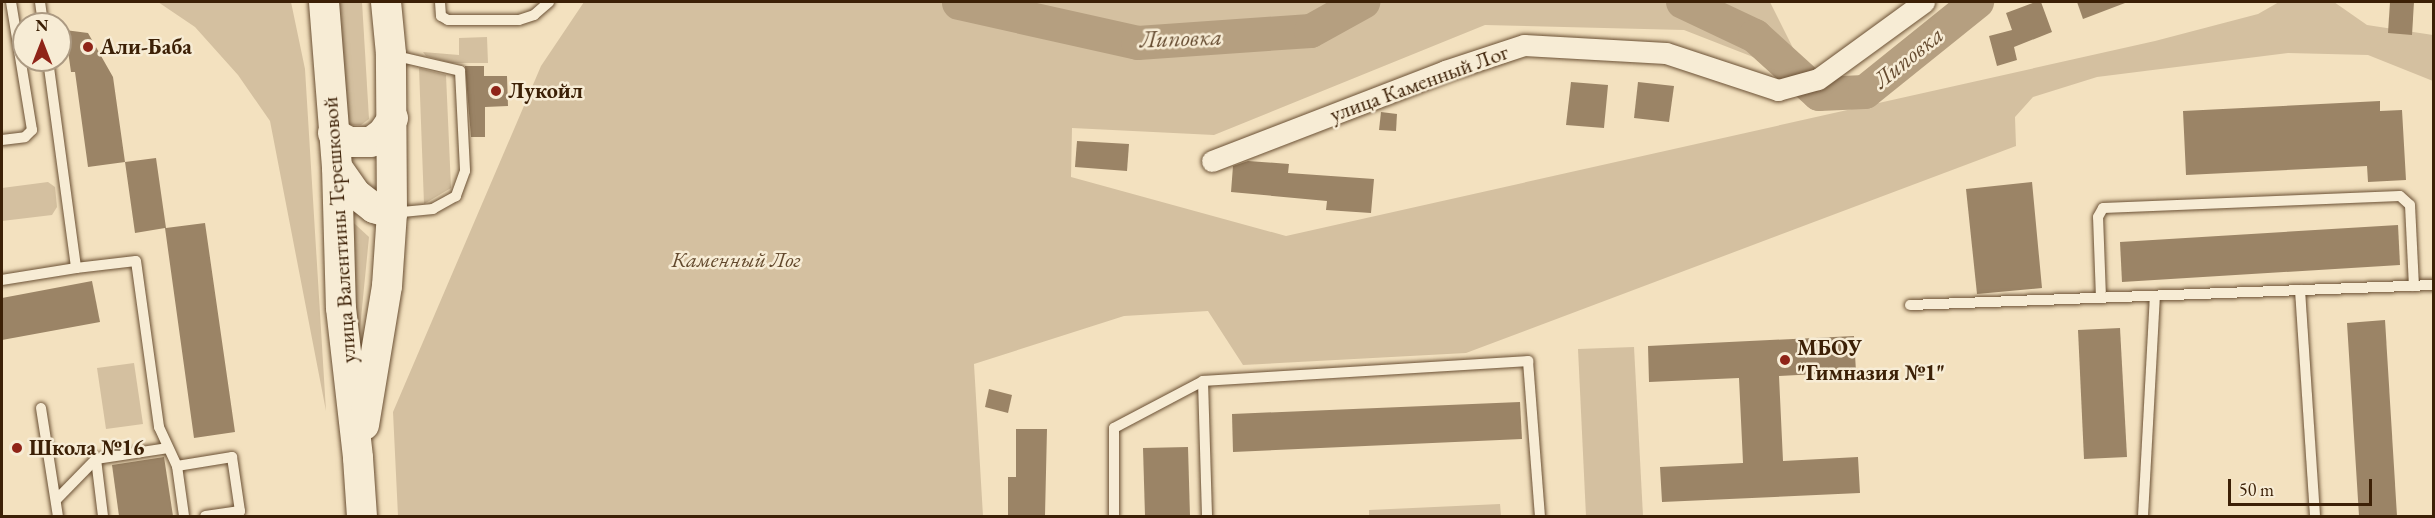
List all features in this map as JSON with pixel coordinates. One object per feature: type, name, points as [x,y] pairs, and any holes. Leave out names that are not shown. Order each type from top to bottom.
[{"type":"main road","name":"улица Валентины Терешковой","points":[[359,468],[387,286],[392,213],[393,118],[391,54],[386,2]]},
{"type":"main road","name":"улица Валентины Терешковой","points":[[322,5],[337,167],[341,308],[359,468],[362,516]]},
{"type":"main road","points":[[333,133],[349,142],[371,142],[383,133],[393,118]]},
{"type":"main road","points":[[337,167],[356,194],[374,208],[392,213]]},
{"type":"street","name":"улица Каменный Лог","points":[[1212,161],[1445,71],[1524,45],[1666,53],[1778,90],[1818,79],[1924,2]]},
{"type":"lane","points":[[2,140],[25,137],[32,130],[11,2]]},
{"type":"lane","points":[[440,2],[441,16],[448,20],[519,20],[534,15],[549,2]]},
{"type":"lane","points":[[391,54],[460,71],[465,171],[456,196],[433,209],[392,213]]},
{"type":"lane","points":[[50,72],[76,268]]},
{"type":"lane","points":[[2101,298],[2098,217],[2103,208],[2364,197],[2400,196],[2410,205],[2414,286]]},
{"type":"lane","points":[[2,280],[136,261],[159,427],[177,466],[184,516]]},
{"type":"lane","points":[[1910,305],[2433,285]]},
{"type":"lane","points":[[2300,290],[2315,516]]},
{"type":"lane","points":[[2143,516],[2155,296]]},
{"type":"lane","points":[[1114,516],[1114,428],[1203,381],[1528,361],[1540,516]]},
{"type":"lane","points":[[1203,381],[1207,516]]},
{"type":"lane","points":[[41,408],[58,516]]},
{"type":"lane","points":[[56,500],[96,459],[168,448]]},
{"type":"lane","points":[[177,466],[232,457],[240,514],[205,516]]},
{"type":"lane","points":[[96,459],[104,516]]},
{"type":"green space","points":[[158,2],[291,2],[305,69],[326,411],[270,121],[238,75],[195,27]]},
{"type":"green space","points":[[336,2],[362,2],[369,119],[361,125],[350,125],[344,118]]},
{"type":"green space","name":"Каменный Лог","points":[[584,2],[1770,2],[1794,50],[1784,69],[1684,30],[1485,25],[1214,135],[1072,128],[1071,177],[1286,236],[2155,41],[2258,14],[2279,2],[2334,2],[2367,25],[2433,35],[2433,81],[2368,55],[2288,53],[2097,77],[2033,97],[2015,117],[2016,146],[1466,353],[1243,365],[1208,311],[1124,316],[974,364],[983,516],[398,516],[393,412],[541,66]]},
{"type":"green space","points":[[487,37],[488,63],[451,63],[426,56],[423,52],[459,55],[459,38]]},
{"type":"green space","points":[[419,68],[446,75],[451,188],[424,204]]},
{"type":"green space","points":[[48,182],[55,187],[57,207],[52,215],[2,221],[2,188]]},
{"type":"green space","points":[[343,213],[369,237],[356,369]]},
{"type":"green space","points":[[1634,347],[1643,516],[1586,516],[1578,349]]},
{"type":"green space","points":[[134,363],[143,424],[106,429],[97,368]]},
{"type":"green space","points":[[1500,504],[1501,516],[1369,516],[1369,510]]},
{"type":"building","points":[[2041,2],[2052,32],[2014,47],[2017,60],[1997,66],[1989,36],[2012,30],[2006,13]]},
{"type":"building","points":[[2077,2],[2124,2],[2125,3],[2083,19]]},
{"type":"building","points":[[2390,2],[2414,2],[2412,35],[2388,33]]},
{"type":"building","points":[[72,31],[88,33],[113,77],[125,162],[88,167],[75,72],[72,72]]},
{"type":"building","points":[[465,66],[484,66],[484,76],[507,76],[508,106],[485,107],[485,137],[471,137]]},
{"type":"building","points":[[1571,82],[1608,85],[1604,128],[1566,125]]},
{"type":"building","points":[[1638,82],[1674,86],[1669,122],[1634,118]]},
{"type":"building","points":[[2380,101],[2380,111],[2402,110],[2406,180],[2368,182],[2367,166],[2186,175],[2183,111]]},
{"type":"building","points":[[1381,112],[1397,114],[1396,131],[1379,130]]},
{"type":"building","points":[[1077,141],[1129,144],[1127,171],[1075,167]]},
{"type":"building","points":[[156,158],[166,228],[205,223],[235,432],[194,438],[165,228],[135,233],[125,162]]},
{"type":"building","points":[[1248,161],[1289,164],[1288,173],[1374,179],[1371,213],[1326,210],[1327,201],[1231,192],[1233,166]]},
{"type":"building","points":[[2032,182],[2042,288],[1977,294],[1966,189]]},
{"type":"building","points":[[2398,225],[2400,265],[2122,282],[2120,242]]},
{"type":"building","points":[[92,281],[100,322],[2,340],[2,298]]},
{"type":"building","points":[[2385,320],[2397,516],[2359,516],[2347,323]]},
{"type":"building","points":[[2120,328],[2127,457],[2084,459],[2078,330]]},
{"type":"building","points":[[1854,336],[1856,372],[1779,376],[1783,461],[1858,457],[1860,493],[1662,502],[1660,467],[1743,463],[1739,378],[1649,382],[1648,346]]},
{"type":"building","points":[[989,389],[1012,395],[1008,413],[985,407]]},
{"type":"building","points":[[1520,402],[1522,439],[1233,452],[1232,414]]},
{"type":"building","points":[[1016,429],[1047,429],[1045,516],[1008,516],[1008,477],[1016,477]]},
{"type":"building","points":[[1188,447],[1190,516],[1145,516],[1143,448]]},
{"type":"building","points":[[164,457],[173,516],[119,516],[112,465]]},
{"type":"waterway","name":"Липовка","points":[[959,3],[1138,43],[1311,31],[1363,2]]},
{"type":"waterway","name":"Липовка","points":[[1683,2],[1755,36],[1819,94],[1865,92],[1977,2]]},
{"type":"place","name":"Али-Баба","points":[[88,47]]},
{"type":"place","name":"Лукойл","points":[[496,91]]},
{"type":"place","name":"МБОУ \"Гимназия №1\"","points":[[1785,360]]},
{"type":"place","name":"Школа №16","points":[[17,448]]}]
